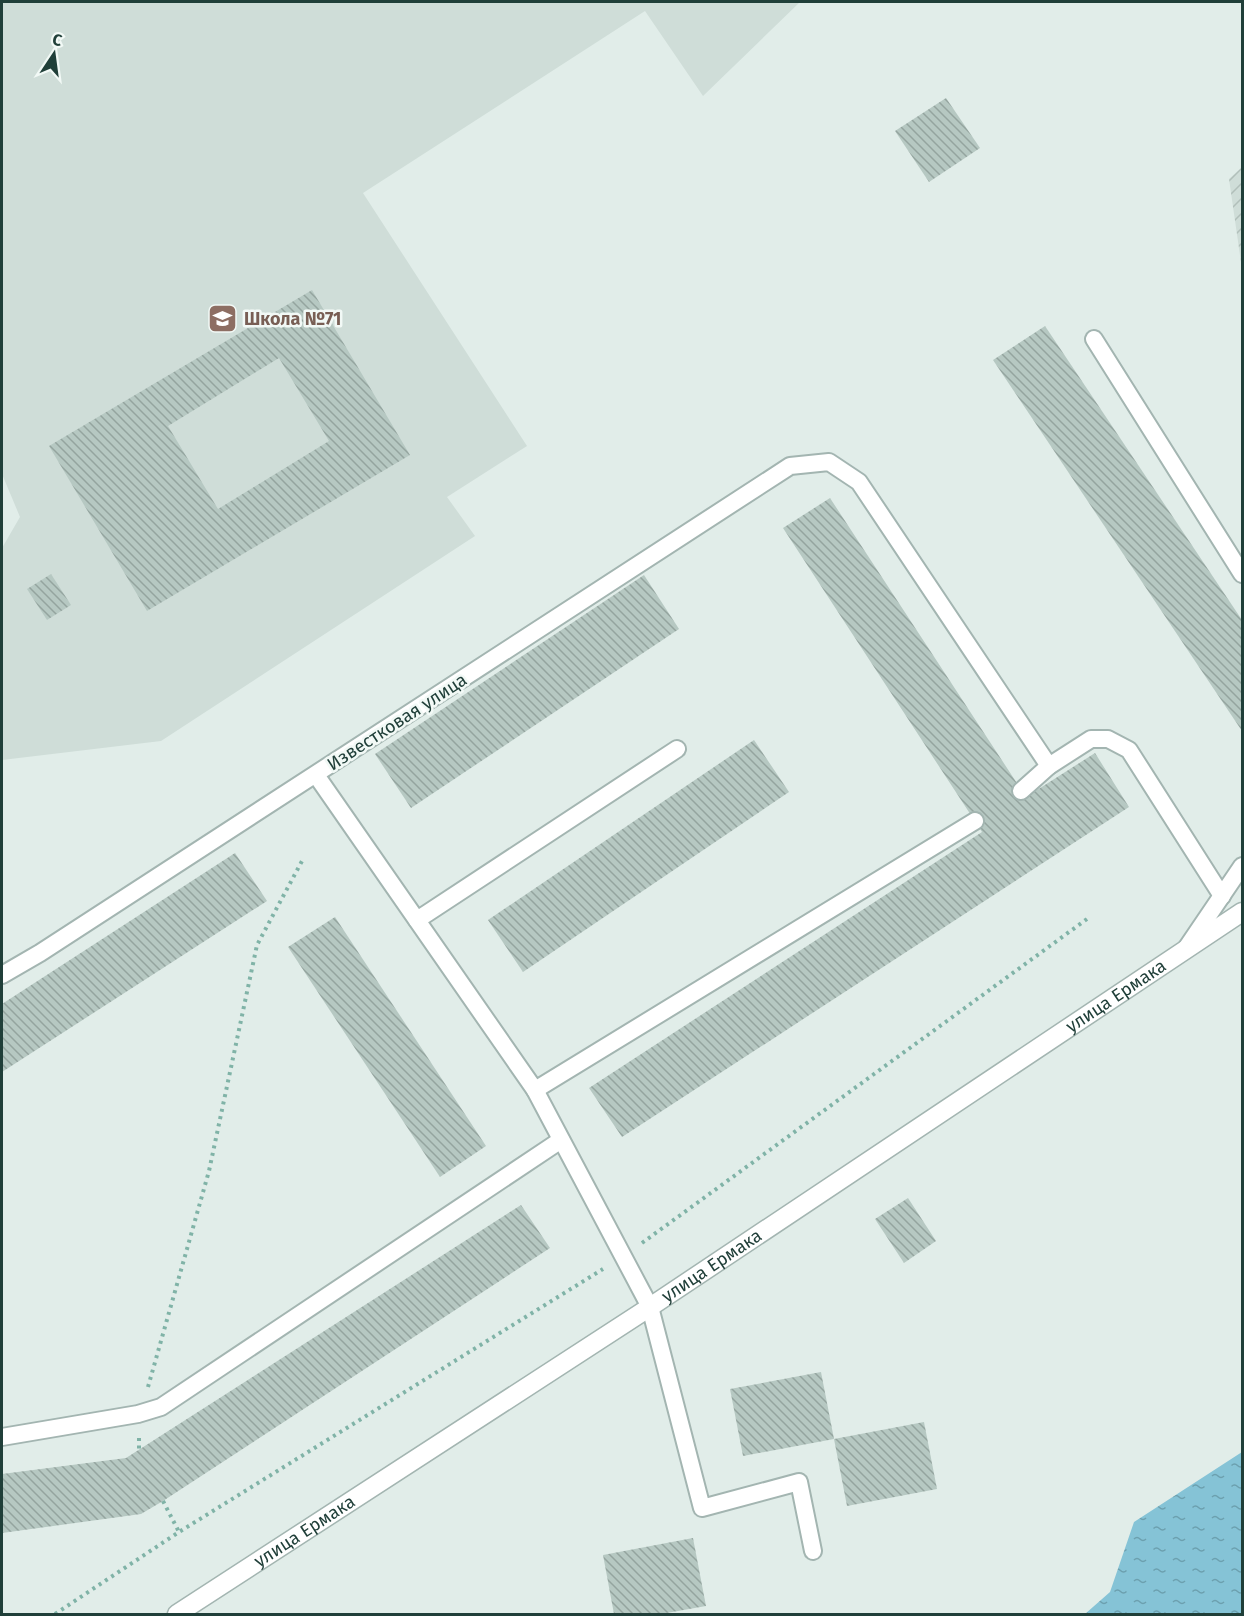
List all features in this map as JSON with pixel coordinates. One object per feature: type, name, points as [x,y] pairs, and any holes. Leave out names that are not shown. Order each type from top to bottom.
[{"type":"street","name":"улица Ермака","points":[[177,1614],[650,1307],[1242,912]]},
{"type":"lane","points":[[1094,339],[1242,574]]},
{"type":"lane","name":"Известковая улица","points":[[2,975],[40,953],[316,775],[790,466],[829,462],[859,482],[1049,766]]},
{"type":"lane","points":[[1021,791],[1049,766],[1091,739],[1108,739],[1129,750],[1222,896]]},
{"type":"lane","points":[[417,920],[677,749]]},
{"type":"lane","points":[[316,775],[535,1090],[650,1307],[702,1508],[799,1482],[813,1551]]},
{"type":"lane","points":[[535,1090],[975,821]]},
{"type":"lane","points":[[1185,951],[1242,866]]},
{"type":"lane","points":[[2,1437],[138,1414],[160,1407],[561,1140]]},
{"type":"path","points":[[139,1450],[138,1414],[150,1383],[209,1171],[257,945],[302,861]]},
{"type":"path","points":[[54,1614],[179,1532],[623,1257],[1087,919]]},
{"type":"path","points":[[163,1501],[179,1532]]},
{"type":"shaded area","name":"Школа №71","points":[[2,2],[800,2],[703,96],[645,11],[363,193],[527,446],[447,497],[475,536],[161,741],[2,760],[2,548],[20,517],[2,474]]},
{"type":"shaded area","points":[[1242,167],[1242,269],[1229,179]]},
{"type":"water","points":[[1242,1452],[1242,1614],[1085,1614],[1110,1592],[1134,1522]]},
{"type":"building","points":[[946,98],[980,148],[929,182],[895,131]]},
{"type":"building","points":[[312,290],[410,455],[147,611],[49,446]],"holes":[[[279,358],[329,441],[218,509],[168,426]]]},
{"type":"building","points":[[1045,326],[1242,620],[1242,731],[993,360]]},
{"type":"building","points":[[830,498],[1026,797],[1095,753],[1129,807],[622,1137],[589,1088],[982,832],[783,528]]},
{"type":"building","points":[[51,574],[71,605],[47,620],[27,589]]},
{"type":"building","points":[[644,575],[679,629],[411,808],[375,754]]},
{"type":"building","points":[[754,740],[789,792],[523,972],[488,920]]},
{"type":"building","points":[[235,853],[267,901],[2,1072],[2,1004]]},
{"type":"building","points":[[335,917],[486,1146],[440,1177],[288,947]]},
{"type":"building","points":[[908,1198],[936,1241],[904,1263],[875,1219]]},
{"type":"building","points":[[521,1205],[550,1248],[163,1501],[141,1514],[2,1533],[2,1474],[126,1458]]},
{"type":"building","points":[[821,1372],[834,1439],[743,1456],[730,1389]]},
{"type":"building","points":[[924,1422],[937,1489],[847,1506],[834,1439]]},
{"type":"building","points":[[693,1538],[706,1606],[661,1614],[614,1614],[603,1555]]},
{"type":"place","name":"Школа №71","points":[[223,319]]}]
